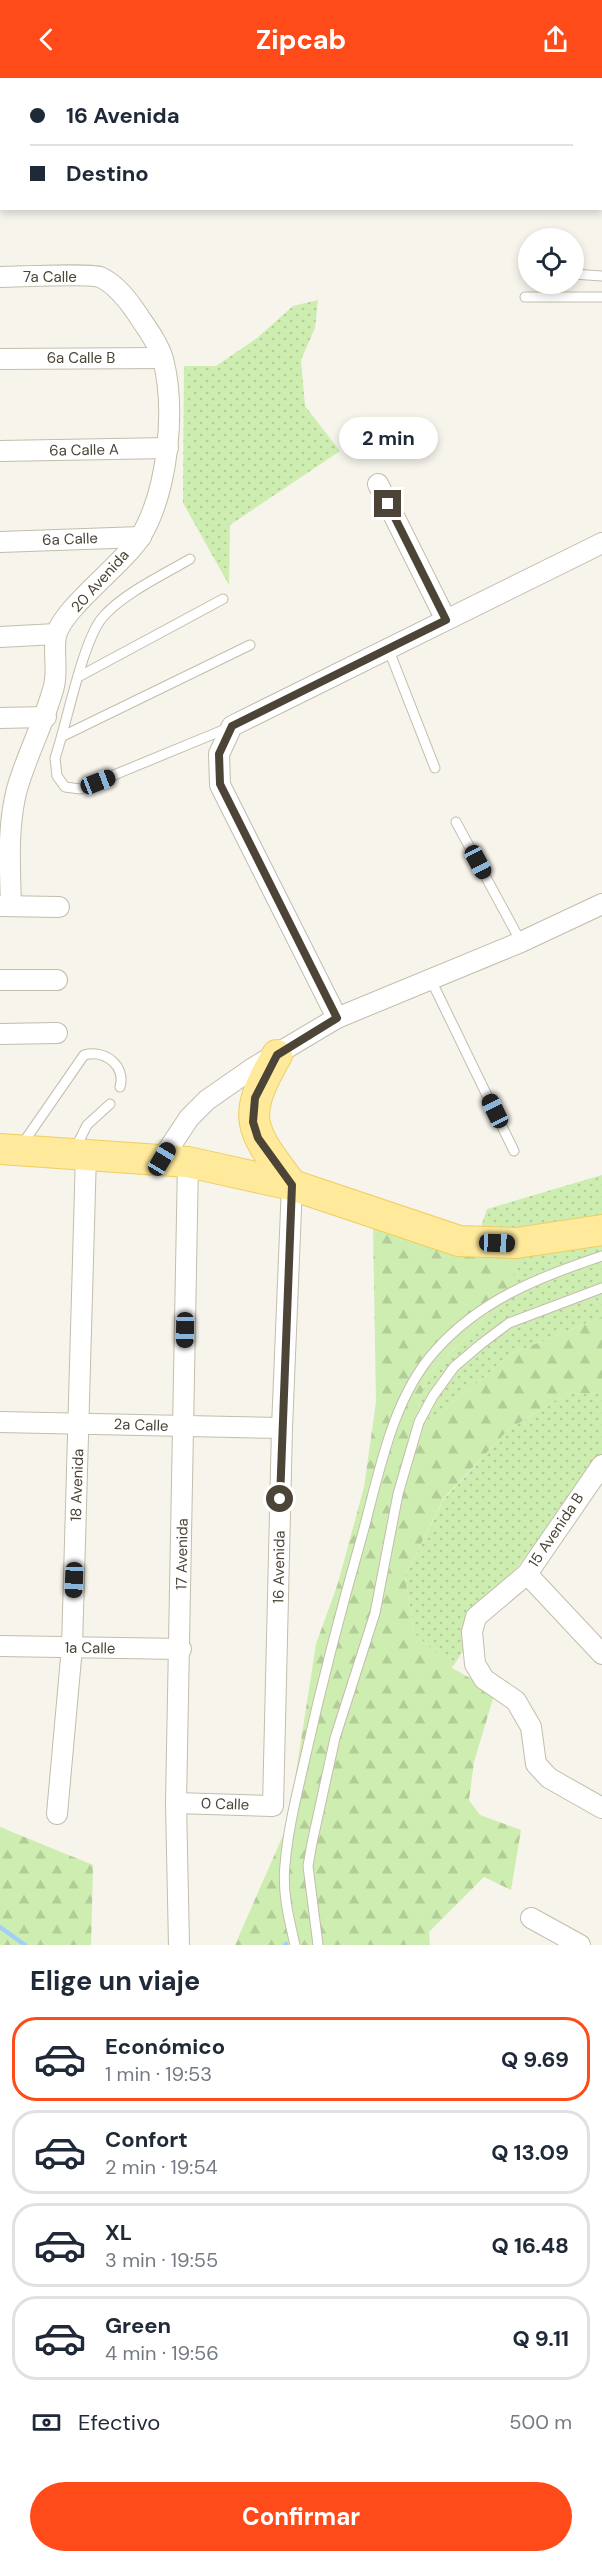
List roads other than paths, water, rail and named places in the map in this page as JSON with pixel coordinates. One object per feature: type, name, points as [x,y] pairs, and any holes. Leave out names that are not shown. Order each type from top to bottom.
[{"type":"main road","points":[[277,1055],[255,1098],[253,1122],[258,1138],[292,1185]]},
{"type":"main road","points":[[9,1150],[175,1161],[292,1185],[459,1241],[516,1243],[602,1230]]},
{"type":"street","name":"7a Calle","points":[[0,277],[100,277]]},
{"type":"street","name":"20 Avenida","points":[[56,634],[72,611],[141,537],[156,502],[168,448],[169,406],[162,358],[147,328],[127,299],[100,277]]},
{"type":"street","name":"6a Calle B","points":[[0,359],[162,358]]},
{"type":"street","name":"6a Calle A","points":[[0,451],[168,448]]},
{"type":"street","points":[[378,484],[446,620]]},
{"type":"street","name":"6a Calle","points":[[0,542],[141,537]]},
{"type":"street","points":[[337,1018],[220,784],[219,754],[232,726],[602,543]]},
{"type":"street","points":[[0,637],[56,634],[55,682],[46,717],[6,814],[9,842],[5,906],[59,907]]},
{"type":"street","points":[[0,718],[46,717]]},
{"type":"street","points":[[175,1161],[189,1118],[207,1100],[337,1018],[521,942],[602,904]]},
{"type":"street","points":[[0,980],[57,980]]},
{"type":"street","points":[[0,1034],[57,1033]]},
{"type":"street","name":"18 Avenida","points":[[57,1814],[72,1647],[79,1424],[80,1154]]},
{"type":"street","name":"17 Avenida","points":[[175,1161],[184,1426],[176,1803],[179,1945]]},
{"type":"street","name":"16 Avenida","points":[[273,1806],[282,1428],[292,1185]]},
{"type":"street","name":"2a Calle","points":[[0,1422],[282,1428]]},
{"type":"street","name":"15 Avenida B","points":[[601,1469],[527,1574],[476,1617],[472,1632],[472,1649],[475,1664],[484,1679],[516,1701],[531,1727],[536,1764],[549,1778],[602,1808]]},
{"type":"street","points":[[527,1574],[602,1654]]},
{"type":"street","name":"1a Calle","points":[[0,1646],[181,1649]]},
{"type":"street","name":"0 Calle","points":[[176,1803],[273,1806]]},
{"type":"street","points":[[531,1918],[580,1945]]},
{"type":"lane","points":[[584,275],[602,276]]},
{"type":"lane","points":[[525,297],[602,297]]},
{"type":"lane","points":[[190,560],[143,587],[101,620],[90,643],[55,758],[57,776],[65,787],[80,789],[232,726]]},
{"type":"lane","points":[[80,676],[223,599]]},
{"type":"lane","points":[[63,736],[250,645]]},
{"type":"lane","points":[[388,648],[435,768]]},
{"type":"lane","points":[[456,822],[521,942]]},
{"type":"lane","points":[[431,980],[514,1151]]},
{"type":"lane","points":[[9,1150],[84,1055],[97,1053],[113,1060],[120,1070],[122,1079],[120,1087]]},
{"type":"lane","points":[[80,1154],[87,1125],[110,1104]]},
{"type":"lane","points":[[295,1945],[285,1896],[284,1867],[289,1831],[330,1649],[395,1422],[412,1383],[434,1351],[465,1322],[495,1299],[524,1284],[602,1256]]},
{"type":"lane","points":[[318,1945],[308,1866],[312,1843],[335,1738],[375,1613],[398,1494],[419,1422],[433,1396],[454,1367],[509,1323],[602,1288]]},
{"type":"waterway","points":[[0,1927],[25,1945]]}]
